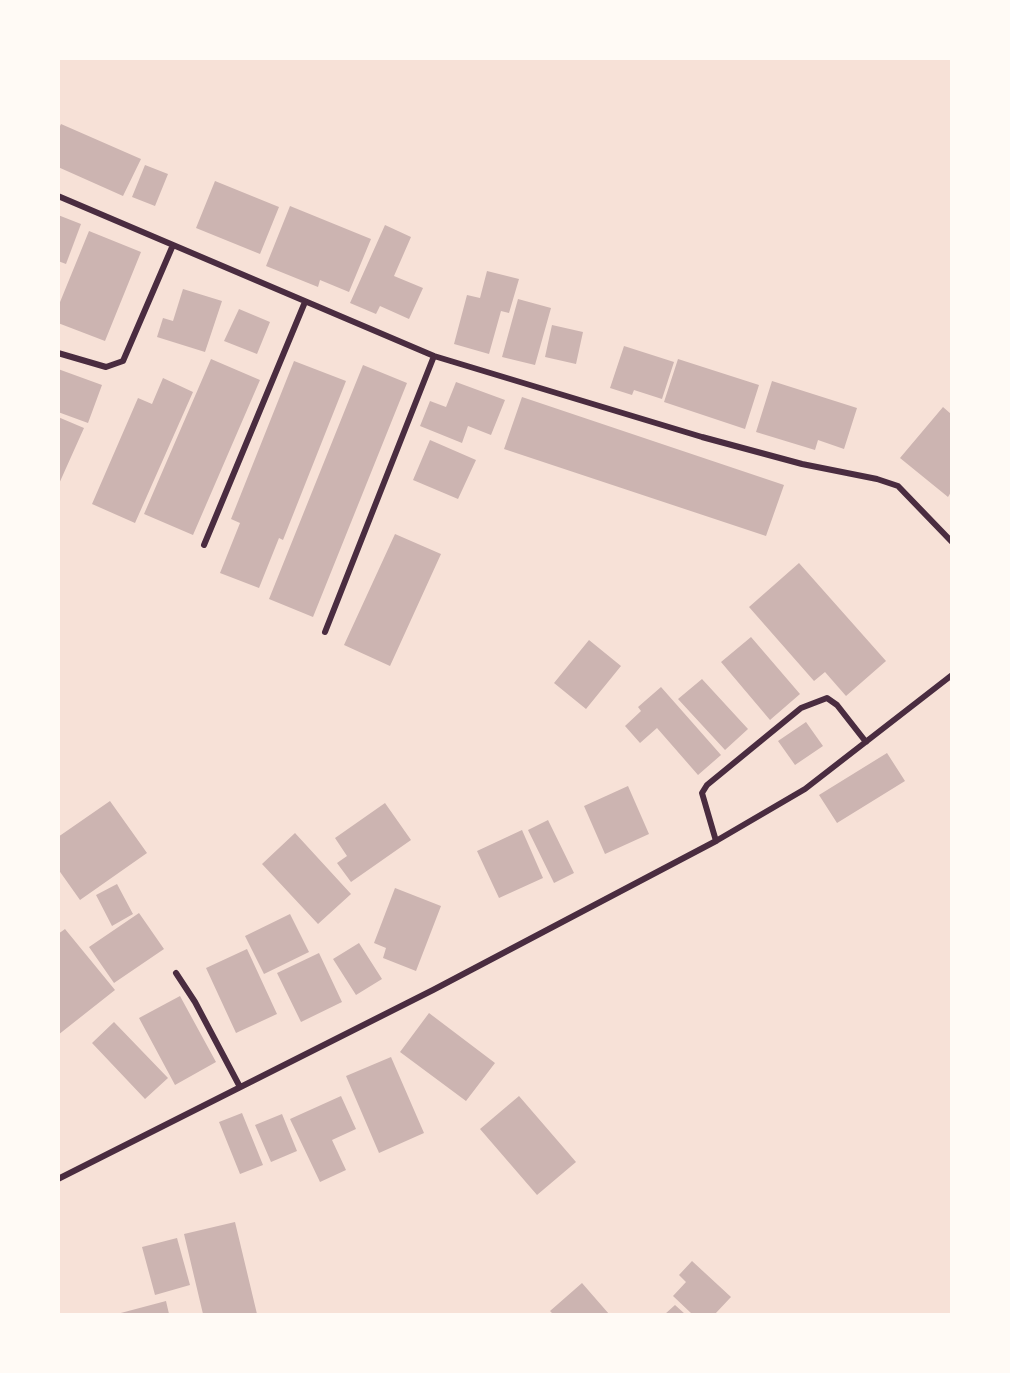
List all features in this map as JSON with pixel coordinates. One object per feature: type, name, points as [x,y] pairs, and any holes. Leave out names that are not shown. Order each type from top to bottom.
[{"type":"street","points":[[58,195],[434,356],[802,465],[877,479],[898,486],[951,542]]},
{"type":"street","points":[[58,353],[106,368],[118,365],[123,360],[173,244]]},
{"type":"street","points":[[204,545],[305,302]]},
{"type":"street","points":[[325,632],[434,356]]},
{"type":"street","points":[[58,1179],[716,841],[805,789],[951,675]]},
{"type":"street","points":[[716,841],[702,793],[707,785],[801,708],[827,698],[837,705],[866,742]]},
{"type":"street","points":[[176,973],[195,1002],[240,1087]]},
{"type":"building","points":[[61,124],[141,159],[123,196],[58,167],[58,130]]},
{"type":"building","points":[[145,165],[168,174],[155,206],[132,197]]},
{"type":"building","points":[[215,181],[279,207],[260,254],[196,228]]},
{"type":"building","points":[[290,206],[371,239],[349,292],[320,280],[318,287],[266,266]]},
{"type":"building","points":[[58,215],[81,224],[66,264],[58,261]]},
{"type":"building","points":[[385,225],[411,237],[394,276],[423,288],[409,319],[380,306],[376,314],[350,303]]},
{"type":"building","points":[[89,231],[141,252],[105,341],[58,323],[58,307]]},
{"type":"building","points":[[487,271],[519,279],[509,313],[501,311],[489,354],[454,344],[467,295],[480,298]]},
{"type":"building","points":[[183,289],[222,301],[205,352],[157,337],[163,318],[173,321]]},
{"type":"building","points":[[518,299],[551,308],[535,365],[502,357]]},
{"type":"building","points":[[239,309],[270,322],[257,354],[224,341]]},
{"type":"building","points":[[552,325],[583,332],[576,364],[545,357]]},
{"type":"building","points":[[624,346],[674,362],[662,399],[634,390],[632,395],[610,388]]},
{"type":"building","points":[[211,359],[260,380],[193,535],[144,514]]},
{"type":"building","points":[[678,359],[759,385],[745,429],[664,402]]},
{"type":"building","points":[[294,361],[346,381],[283,540],[279,538],[259,588],[220,573],[240,523],[231,519]]},
{"type":"building","points":[[363,365],[407,383],[313,617],[269,599]]},
{"type":"building","points":[[58,369],[102,385],[88,423],[58,412]]},
{"type":"building","points":[[163,378],[193,392],[135,523],[92,504],[138,398],[152,404]]},
{"type":"building","points":[[772,381],[857,408],[844,449],[818,440],[815,450],[756,432]]},
{"type":"building","points":[[456,382],[505,400],[491,435],[468,426],[462,443],[420,426],[430,401],[446,407]]},
{"type":"building","points":[[522,397],[784,485],[766,536],[504,449]]},
{"type":"building","points":[[943,407],[951,414],[951,492],[948,497],[900,458]]},
{"type":"building","points":[[58,417],[84,428],[58,486]]},
{"type":"building","points":[[430,440],[476,460],[458,499],[413,480]]},
{"type":"building","points":[[395,534],[441,554],[390,666],[344,645]]},
{"type":"building","points":[[799,563],[886,661],[846,696],[825,672],[814,681],[749,607]]},
{"type":"building","points":[[751,637],[800,694],[770,720],[721,662]]},
{"type":"building","points":[[589,640],[621,666],[586,709],[554,683]]},
{"type":"building","points":[[702,679],[748,729],[725,750],[678,699]]},
{"type":"building","points":[[661,687],[721,755],[698,775],[657,728],[640,743],[625,726],[641,711],[638,707]]},
{"type":"building","points":[[806,722],[823,746],[795,765],[778,741]]},
{"type":"building","points":[[887,753],[905,781],[837,823],[819,795]]},
{"type":"building","points":[[628,786],[649,834],[605,854],[584,806]]},
{"type":"building","points":[[110,801],[147,853],[80,900],[58,869],[58,837]]},
{"type":"building","points":[[385,803],[411,840],[351,882],[337,863],[347,856],[335,838]]},
{"type":"building","points":[[548,820],[574,873],[554,883],[528,830]]},
{"type":"building","points":[[522,830],[543,878],[499,898],[477,851]]},
{"type":"building","points":[[295,833],[351,894],[318,924],[262,864]]},
{"type":"building","points":[[117,884],[133,914],[112,926],[96,895]]},
{"type":"building","points":[[395,888],[441,906],[416,971],[383,958],[386,948],[374,943]]},
{"type":"building","points":[[139,913],[164,949],[114,983],[89,947]]},
{"type":"building","points":[[290,914],[309,952],[264,974],[245,936]]},
{"type":"building","points":[[65,929],[115,990],[58,1035],[58,934]]},
{"type":"building","points":[[359,943],[382,979],[356,995],[333,959]]},
{"type":"building","points":[[247,949],[277,1014],[236,1033],[206,968]]},
{"type":"building","points":[[319,953],[342,1002],[301,1022],[277,973]]},
{"type":"building","points":[[180,996],[216,1062],[175,1085],[139,1018]]},
{"type":"building","points":[[429,1013],[495,1063],[466,1101],[400,1052]]},
{"type":"building","points":[[114,1022],[168,1078],[145,1099],[92,1043]]},
{"type":"building","points":[[391,1057],[424,1133],[379,1153],[346,1076]]},
{"type":"building","points":[[341,1096],[356,1129],[332,1140],[346,1170],[320,1182],[290,1119]]},
{"type":"building","points":[[519,1096],[576,1162],[537,1195],[480,1129]]},
{"type":"building","points":[[242,1113],[263,1165],[240,1174],[219,1122]]},
{"type":"building","points":[[282,1114],[297,1151],[271,1162],[255,1125]]},
{"type":"building","points":[[235,1222],[257,1314],[203,1314],[184,1234]]},
{"type":"building","points":[[177,1238],[190,1285],[155,1295],[142,1247]]},
{"type":"building","points":[[692,1261],[731,1297],[715,1314],[692,1314],[673,1296],[686,1282],[679,1275]]},
{"type":"building","points":[[582,1283],[609,1314],[553,1314],[550,1311]]},
{"type":"building","points":[[166,1301],[169,1314],[117,1314]]},
{"type":"building","points":[[675,1305],[685,1314],[665,1314]]}]
